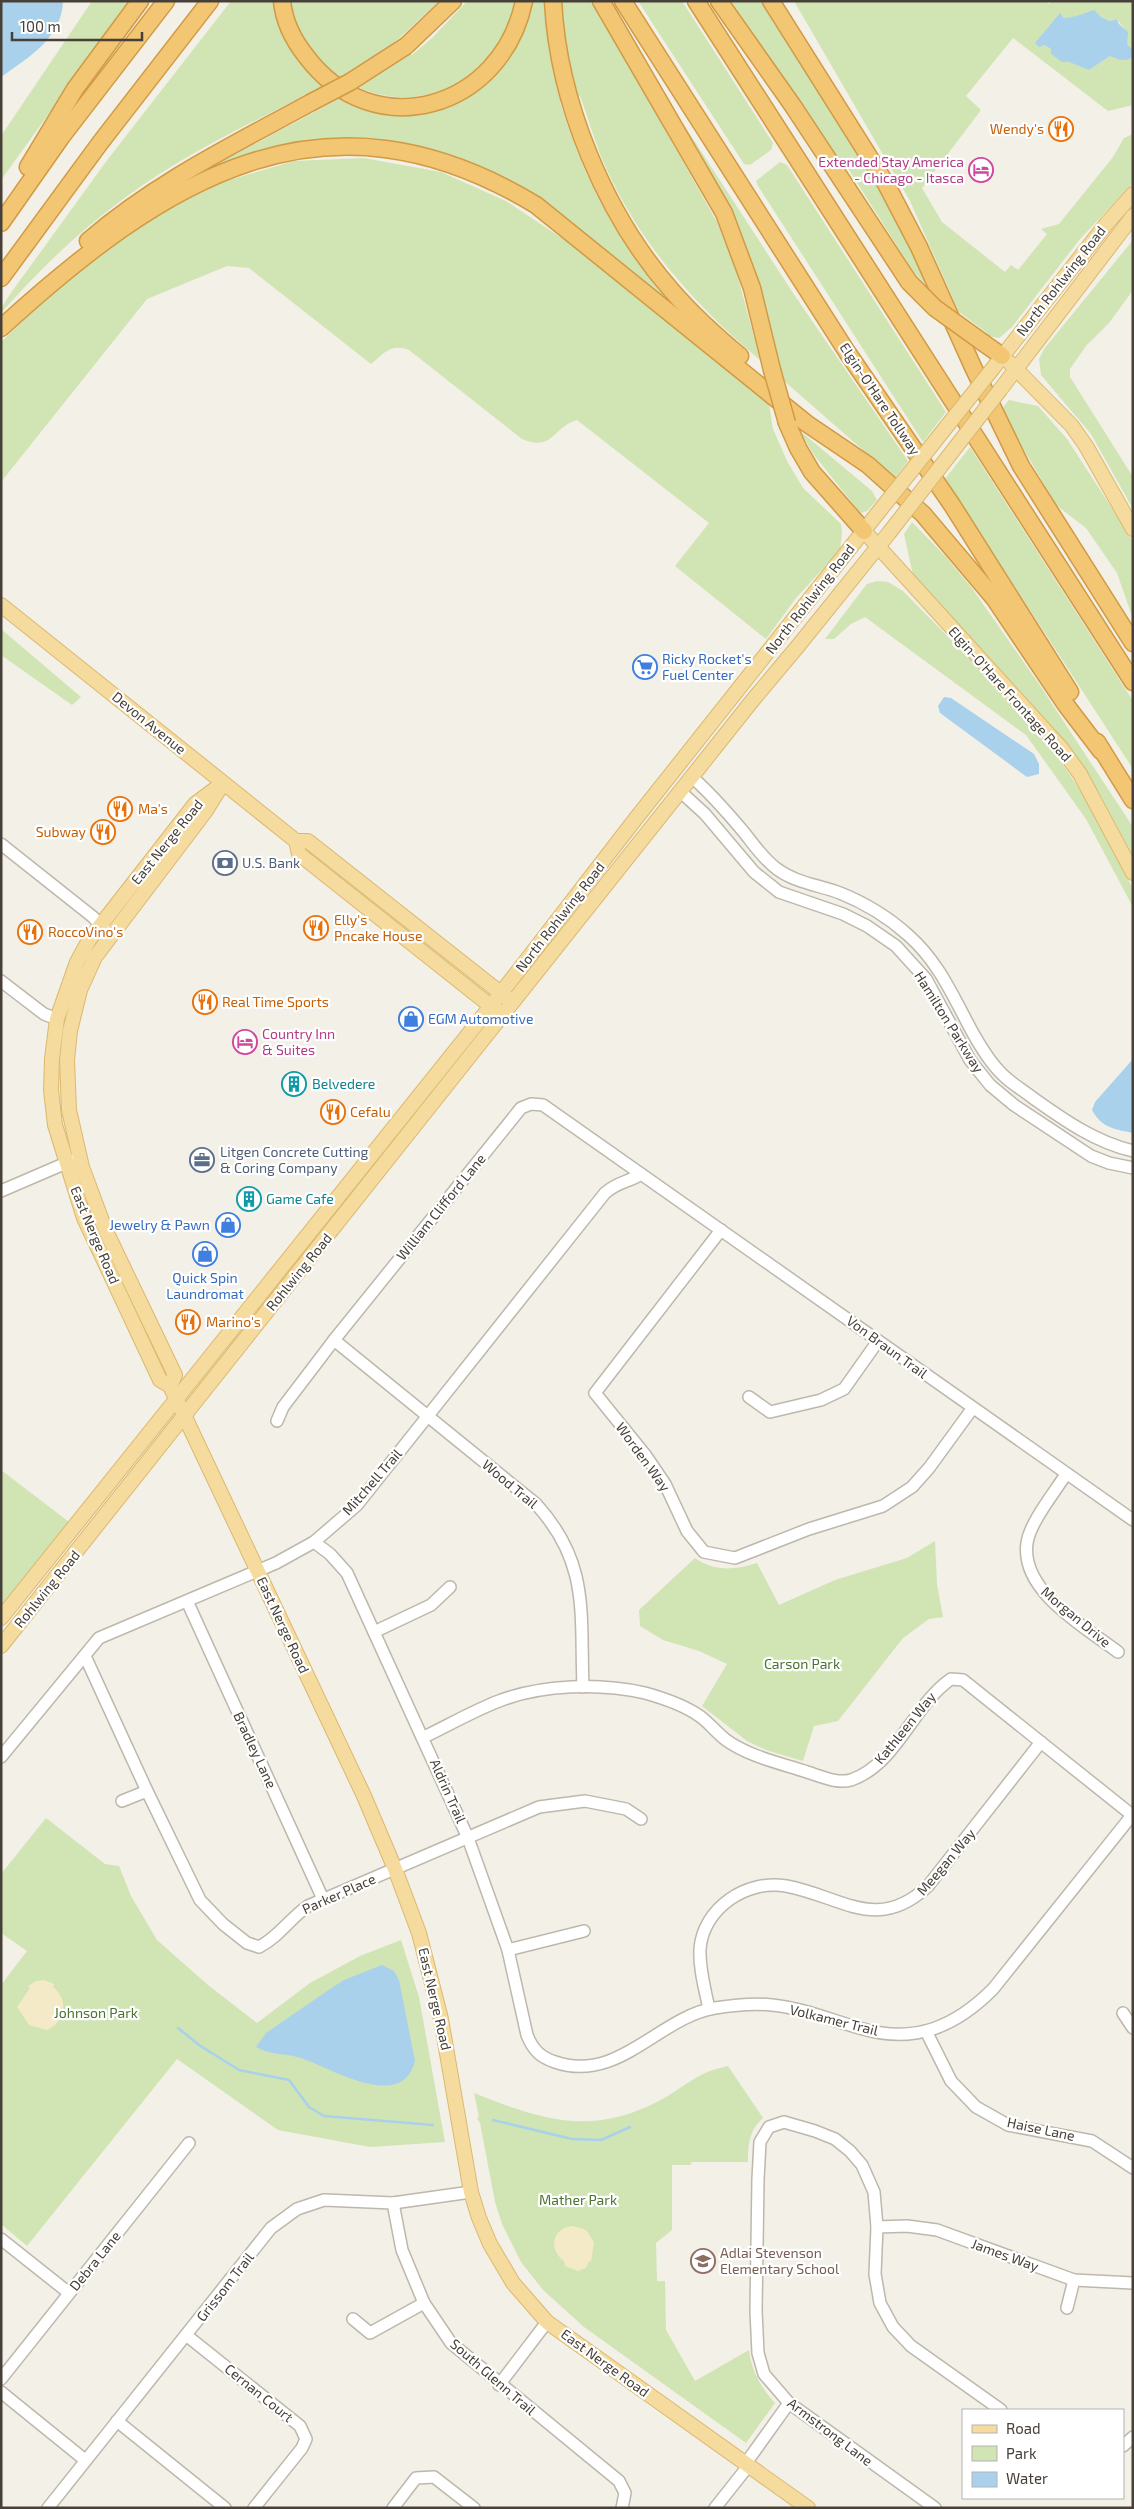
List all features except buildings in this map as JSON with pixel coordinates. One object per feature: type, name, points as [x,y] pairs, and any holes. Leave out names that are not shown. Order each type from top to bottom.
[{"type":"highway","points":[[1,212],[76,89],[140,1]]},
{"type":"highway","points":[[1,223],[62,136],[166,1]]},
{"type":"highway","points":[[1,278],[100,143],[210,1]]},
{"type":"highway","points":[[282,1],[283,11],[295,43],[319,74],[341,91],[366,101],[393,107],[428,104],[446,99],[462,92],[486,75],[511,43],[521,18],[524,1]]},
{"type":"highway","points":[[1,327],[52,273],[105,226],[151,192],[197,164],[350,82],[406,46],[453,1]]},
{"type":"highway","points":[[553,1],[558,45],[579,126],[595,170],[616,211],[634,240],[671,290],[738,355],[923,514],[994,598],[1066,705],[1101,750]]},
{"type":"highway","points":[[601,1],[724,213],[749,281],[787,423],[798,448],[812,472],[864,531]]},
{"type":"highway","name":"Elgin-O'Hare Tollway","points":[[623,1],[847,352],[952,505],[1087,719],[1101,750],[1133,800]]},
{"type":"highway","points":[[696,1],[1133,682]]},
{"type":"highway","points":[[719,1],[793,106],[909,282],[935,308],[1002,356]]},
{"type":"highway","points":[[771,1],[885,182],[906,220],[1021,466],[1132,643]]},
{"type":"highway","points":[[782,1],[814,57],[832,97]]},
{"type":"highway","points":[[1,327],[76,262],[117,231],[183,190],[211,176],[246,162],[321,148],[363,148],[405,152],[435,159],[480,175],[536,205],[806,423],[856,456]]},
{"type":"main road","name":"North Rohlwing Road","points":[[491,1006],[731,698],[1107,223],[1133,194]]},
{"type":"main road","name":"North Rohlwing Road","points":[[687,776],[889,533],[1133,216]]},
{"type":"main road","points":[[1002,356],[1072,426],[1133,529]]},
{"type":"main road","name":"Elgin-O'Hare Frontage Road","points":[[864,531],[1062,749],[1080,774],[1133,873]]},
{"type":"main road","name":"Devon Avenue","points":[[1,605],[296,841],[308,841],[513,1003]]},
{"type":"main road","points":[[687,776],[683,769],[717,726],[731,698]]},
{"type":"main road","points":[[665,782],[687,776]]},
{"type":"main road","points":[[681,792],[687,776]]},
{"type":"main road","name":"East Nerge Road","points":[[223,783],[205,812],[77,962],[57,1019],[54,1034],[52,1090],[55,1124],[84,1218],[160,1380],[170,1386],[177,1400],[364,1796],[395,1869],[421,1941],[441,2018],[471,2192],[490,2244],[513,2283],[548,2322],[808,2508]]},
{"type":"main road","name":"North Rohlwing Road","points":[[504,1016],[681,792]]},
{"type":"main road","name":"Devon Avenue","points":[[296,841],[299,854],[504,1016]]},
{"type":"main road","name":"East Nerge Road","points":[[105,929],[84,980],[70,1031],[67,1060],[69,1101],[79,1158],[105,1229],[175,1376],[170,1386]]},
{"type":"main road","name":"Rohlwing Road","points":[[1,1618],[491,1006]]},
{"type":"main road","name":"Rohlwing Road","points":[[1,1646],[504,1016]]},
{"type":"street","name":"Hamilton Parkway","points":[[687,776],[725,810],[762,856],[776,869],[789,877],[840,893],[868,906],[908,935],[927,954],[940,972],[988,1059],[1004,1076],[1057,1115],[1088,1134],[1115,1146],[1133,1151]]},
{"type":"street","name":"Hamilton Parkway","points":[[681,792],[705,814],[754,872],[779,892],[844,914],[867,926],[896,946],[926,979],[970,1060],[990,1086],[1002,1096],[1040,1125],[1091,1156],[1109,1163],[1133,1168]]},
{"type":"street","points":[[1,844],[105,929]]},
{"type":"street","points":[[1,980],[44,1014],[57,1019]]},
{"type":"street","name":"William Clifford Lane","points":[[277,1421],[283,1407],[334,1340],[521,1108],[531,1104],[543,1105],[641,1174]]},
{"type":"street","points":[[1,1191],[79,1158]]},
{"type":"street","name":"Von Braun Trail","points":[[641,1174],[972,1409],[1133,1520]]},
{"type":"street","name":"Mitchell Trail","points":[[1,1757],[99,1638],[258,1570],[314,1542],[357,1505],[605,1193],[616,1183],[633,1180],[641,1174]]},
{"type":"street","name":"Worden Way","points":[[721,1230],[595,1394],[656,1470],[665,1484],[687,1531],[704,1552],[735,1558],[809,1529],[883,1506],[912,1488],[972,1409]]},
{"type":"street","name":"Wood Trail","points":[[334,1340],[536,1504],[550,1520],[566,1546],[576,1569],[580,1597],[583,1687]]},
{"type":"street","points":[[749,1397],[770,1412],[821,1400],[844,1389],[878,1341]]},
{"type":"street","name":"Morgan Drive","points":[[1066,1474],[1037,1520],[1027,1543],[1030,1572],[1042,1590],[1058,1606],[1118,1652]]},
{"type":"street","name":"Aldrin Trail","points":[[314,1542],[330,1554],[347,1573],[424,1737],[468,1838],[508,1950],[527,2035],[532,2048],[543,2058]]},
{"type":"street","points":[[374,1632],[431,1604],[450,1587]]},
{"type":"street","name":"Bradley Lane","points":[[187,1601],[323,1899]]},
{"type":"street","name":"Parker Place","points":[[85,1656],[147,1792],[200,1900],[223,1924],[248,1943],[259,1947],[271,1941],[295,1914],[323,1899],[539,1807],[585,1801],[626,1810],[641,1819]]},
{"type":"street","name":"Kathleen Way","points":[[424,1737],[500,1700],[542,1690],[583,1687],[615,1688],[646,1694],[674,1703],[700,1716],[726,1740],[750,1754],[827,1779],[849,1780],[868,1772],[886,1755],[939,1687],[951,1679],[963,1680],[1132,1814]]},
{"type":"street","name":"Meegan Way","points":[[709,2009],[700,1970],[700,1947],[707,1924],[720,1907],[737,1894],[759,1886],[785,1886],[863,1909],[896,1908],[914,1899],[928,1886],[1041,1742]]},
{"type":"street","points":[[122,1801],[147,1792]]},
{"type":"street","name":"Volkamer Trail","points":[[543,2058],[563,2065],[588,2066],[615,2060],[683,2020],[709,2009],[741,2004],[772,2005],[895,2035],[926,2031],[954,2021],[972,2009],[993,1989],[1132,1814]]},
{"type":"street","points":[[508,1950],[584,1930]]},
{"type":"street","points":[[1124,2013],[1133,2028]]},
{"type":"street","name":"Haise Lane","points":[[926,2031],[952,2082],[976,2107],[1008,2124],[1092,2141],[1133,2168]]},
{"type":"street","name":"Armstrong Lane","points":[[877,2227],[874,2192],[862,2165],[850,2151],[835,2139],[815,2130],[784,2122],[769,2127],[760,2142],[758,2179],[756,2311],[758,2353],[764,2374],[789,2403],[935,2508]]},
{"type":"street","name":"Debra Lane","points":[[1,2379],[189,2143]]},
{"type":"street","name":"Grissom Trail","points":[[48,2508],[271,2228],[297,2209],[324,2200],[393,2203],[471,2192]]},
{"type":"street","name":"South Glenn Trail","points":[[393,2203],[402,2250],[424,2303],[451,2343],[499,2385],[619,2481],[625,2493],[622,2508]]},
{"type":"street","name":"James Way","points":[[877,2227],[907,2226],[937,2230],[1074,2280],[1133,2284]]},
{"type":"street","points":[[877,2227],[875,2274],[880,2303],[893,2327],[911,2346],[1000,2409]]},
{"type":"street","points":[[1,2239],[69,2293]]},
{"type":"street","points":[[1067,2308],[1074,2280]]},
{"type":"street","points":[[352,2319],[370,2333],[424,2303]]},
{"type":"street","points":[[499,2385],[548,2322]]},
{"type":"street","name":"Cernan Court","points":[[186,2335],[300,2426],[306,2439],[302,2448],[254,2508]]},
{"type":"street","points":[[1,2392],[85,2460]]},
{"type":"street","points":[[715,2508],[789,2403]]},
{"type":"street","points":[[116,2421],[225,2508]]},
{"type":"street","points":[[393,2508],[416,2478],[434,2476],[474,2508]]},
{"type":"green space","points":[[92,1],[130,1],[1,180],[1,136]]},
{"type":"green space","points":[[231,1],[275,1],[292,48],[305,68],[324,86],[248,124],[173,165],[126,197],[92,223],[60,252],[1,313],[1,308],[13,290],[108,159]]},
{"type":"green space","points":[[291,1],[439,1],[395,42],[412,55],[432,38],[467,1],[515,1],[511,18],[498,44],[482,65],[463,80],[441,91],[418,96],[394,97],[370,92],[348,82],[327,67],[308,46],[298,29]]},
{"type":"green space","points":[[532,1],[592,1],[717,222],[735,266],[760,360],[688,291],[647,240],[614,184],[600,154],[580,96],[560,102],[570,133],[593,188],[638,263],[677,312],[538,199],[493,173],[452,156],[410,146],[368,141],[326,142],[283,148],[241,159],[199,174],[342,97],[381,110],[398,114],[413,114],[432,111],[469,97],[499,72],[511,56],[521,39]]},
{"type":"green space","points":[[638,1],[682,1],[773,143],[771,150],[750,165],[744,164]]},
{"type":"green space","points":[[728,1],[762,1],[873,175],[902,228],[929,289],[913,271],[842,159],[840,161]]},
{"type":"green space","points":[[794,1],[1045,1],[1049,4],[1051,1],[1133,1],[1133,50],[1127,44],[1127,32],[1117,19],[1110,21],[1101,17],[1064,18],[1061,14],[1044,45],[1051,49],[1051,54],[1089,70],[1110,56],[1129,59],[1133,57],[1133,105],[1108,111],[1013,38],[966,96],[981,110],[922,188],[942,222],[1005,272],[1011,265],[1018,270],[1047,234],[1041,229],[1059,224],[1113,157],[1124,138],[1133,134],[1133,183],[1080,239],[1012,327],[999,338],[988,336],[986,332],[959,312],[910,201]]},
{"type":"green space","points":[[649,71],[793,293],[908,461],[895,478],[783,380],[745,250]]},
{"type":"green space","points":[[364,158],[441,172],[506,201],[569,243],[769,404],[773,429],[787,461],[803,488],[841,524],[842,533],[840,550],[796,598],[766,639],[675,566],[709,523],[577,420],[569,423],[547,441],[533,442],[522,439],[409,350],[392,348],[371,364],[249,268],[227,266],[147,299],[1,482],[1,342],[35,309],[98,255],[153,218],[219,183],[294,161]]},
{"type":"green space","points":[[780,162],[787,165],[946,412],[923,442],[758,186],[756,181]]},
{"type":"green space","points":[[1133,240],[1133,290],[1109,323],[1086,346],[1070,369],[1070,377],[1133,477],[1133,509],[1091,434],[1041,375],[1039,359],[1044,349]]},
{"type":"green space","points":[[1009,400],[1038,406],[1067,439],[1133,542],[1133,619],[1117,573],[1086,528],[1056,505],[1001,410]]},
{"type":"green space","points":[[799,430],[872,491],[877,500],[867,511],[861,513],[858,510],[814,455]]},
{"type":"green space","points":[[970,447],[1133,701],[1133,769],[945,479]]},
{"type":"green space","points":[[912,522],[945,556],[971,587],[1039,684],[1133,827],[1133,857],[1101,796],[1074,754],[913,575],[904,534]]},
{"type":"green space","points":[[877,581],[888,582],[903,591],[962,651],[1060,760],[1087,801],[1133,889],[1133,907],[1086,819],[1026,735],[865,617],[851,624],[834,639],[825,639],[867,584]]},
{"type":"green space","points":[[1,629],[81,697],[72,705],[1,655]]},
{"type":"green space","points":[[1,1470],[69,1522],[1,1608]]},
{"type":"green space","name":"Carson Park","points":[[935,1541],[937,1584],[943,1617],[929,1619],[903,1638],[838,1721],[814,1726],[803,1761],[766,1750],[747,1741],[702,1706],[727,1664],[699,1651],[663,1640],[640,1626],[639,1610],[695,1558],[702,1563],[717,1568],[741,1567],[757,1563],[779,1605],[835,1580],[907,1558]]},
{"type":"green space","name":"Johnson Park","points":[[46,1818],[105,1864],[119,1866],[131,1896],[157,1940],[208,1985],[257,2023],[310,1983],[360,1956],[401,1940],[419,1997],[445,2142],[370,2147],[278,2130],[177,2059],[27,2246],[1,2224],[1,1985],[27,1951],[1,1933],[1,1874]]},
{"type":"green space","name":"Mather Park","points":[[728,2066],[763,2118],[750,2138],[748,2162],[692,2162],[690,2165],[672,2165],[672,2230],[656,2243],[657,2281],[665,2281],[666,2330],[695,2381],[749,2350],[752,2365],[758,2378],[765,2391],[775,2403],[746,2443],[584,2327],[543,2290],[521,2262],[502,2224],[495,2202],[480,2123],[477,2118],[479,2117],[474,2093],[521,2111],[544,2117],[587,2121],[610,2119],[657,2102],[703,2074]]},
{"type":"sand","points":[[44,1980],[54,1984],[53,1987],[58,1992],[63,2004],[63,2010],[58,2022],[47,2030],[29,2025],[17,2007],[30,1988],[28,1986],[36,1981]]},
{"type":"sand","points":[[573,2226],[586,2230],[594,2242],[591,2262],[589,2261],[586,2268],[578,2271],[565,2266],[554,2245],[560,2231]]},
{"type":"water","points":[[1,1],[63,1],[57,26],[42,46],[1,77]]},
{"type":"water","points":[[1094,10],[1101,17],[1110,21],[1117,19],[1119,24],[1128,32],[1127,44],[1133,50],[1133,57],[1128,60],[1122,60],[1110,56],[1089,70],[1069,62],[1062,62],[1051,54],[1051,49],[1044,45],[1039,47],[1035,43],[1060,13],[1064,18],[1068,18]]},
{"type":"water","points":[[944,697],[951,698],[1034,754],[1039,764],[1039,774],[1027,777],[940,713],[938,706]]},
{"type":"water","points":[[1133,1059],[1133,1133],[1109,1127],[1100,1121],[1092,1110],[1095,1102]]},
{"type":"water","points":[[382,1965],[394,1971],[399,1980],[415,2061],[408,2076],[396,2084],[381,2086],[364,2083],[301,2058],[261,2050],[256,2047],[266,2033],[330,1989],[344,1980]]},
{"type":"waterway","points":[[178,2028],[199,2045],[239,2070],[289,2080],[309,2107],[324,2116],[433,2125]]},
{"type":"waterway","points":[[493,2120],[572,2139],[601,2140],[630,2127]]},
{"type":"place","name":"Wendy's","points":[[1061,129]]},
{"type":"place","name":"Extended Stay America - Chicago - Itasca","points":[[981,170]]},
{"type":"place","name":"Ricky Rocket's Fuel Center","points":[[645,667]]},
{"type":"place","name":"Ma's","points":[[120,809]]},
{"type":"place","name":"Subway","points":[[103,832]]},
{"type":"place","name":"U.S. Bank","points":[[225,863]]},
{"type":"place","name":"Elly's Pncake House","points":[[316,928]]},
{"type":"place","name":"RoccoVino's","points":[[30,932]]},
{"type":"place","name":"Real Time Sports","points":[[205,1002]]},
{"type":"place","name":"EGM Automotive","points":[[411,1019]]},
{"type":"place","name":"Country Inn & Suites","points":[[245,1042]]},
{"type":"place","name":"Belvedere","points":[[294,1084]]},
{"type":"place","name":"Cefalu","points":[[333,1112]]},
{"type":"place","name":"Litgen Concrete Cutting & Coring Company","points":[[202,1160]]},
{"type":"place","name":"Game Cafe","points":[[249,1199]]},
{"type":"place","name":"Jewelry & Pawn","points":[[228,1225]]},
{"type":"place","name":"Quick Spin Laundromat","points":[[205,1254]]},
{"type":"place","name":"Marino's","points":[[188,1322]]},
{"type":"place","name":"Adlai Stevenson Elementary School","points":[[703,2261]]}]
